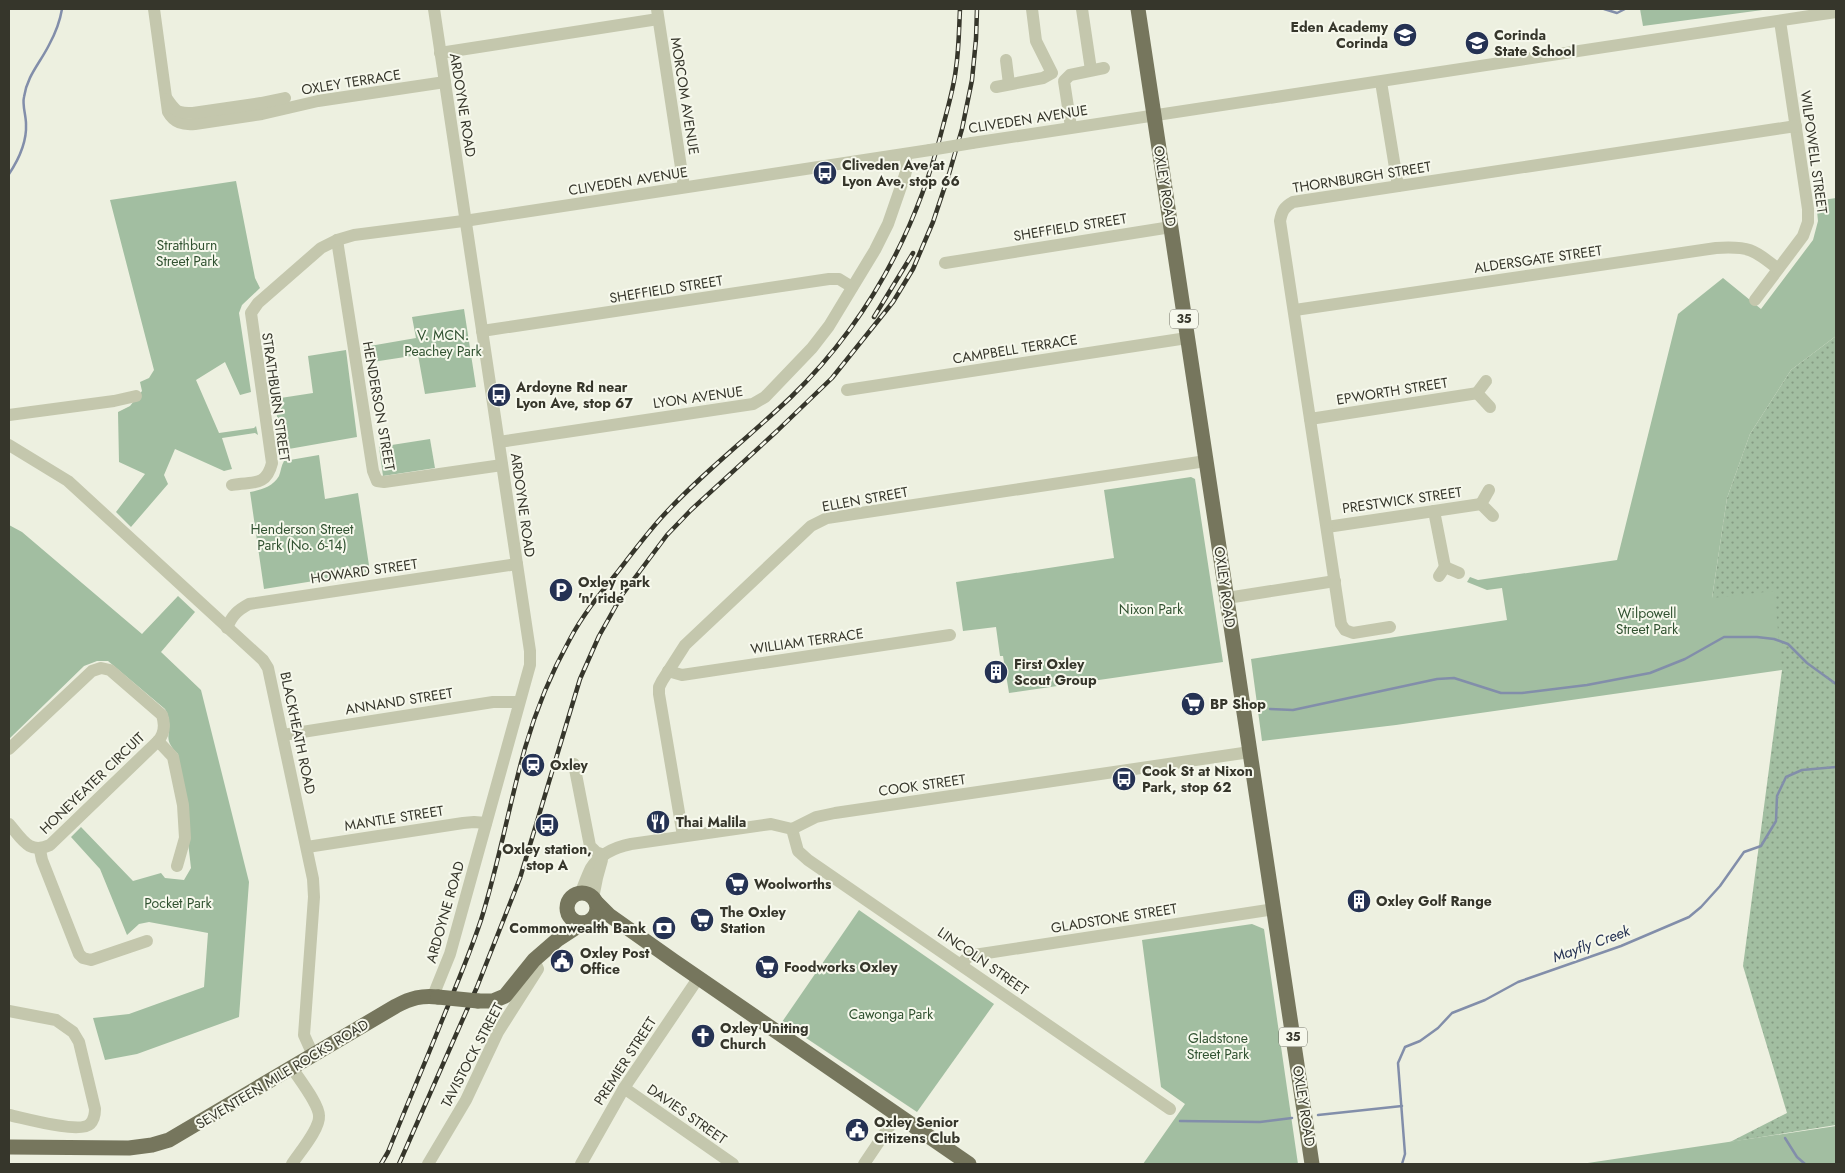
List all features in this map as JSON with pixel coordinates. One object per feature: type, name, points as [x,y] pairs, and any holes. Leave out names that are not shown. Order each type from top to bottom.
[{"type":"main road","name":"OXLEY ROAD","points":[[1138,9],[1312,1164]]},
{"type":"main road","points":[[643,939],[611,925],[574,920],[568,912],[572,898],[590,898],[609,915],[643,939],[969,1164]]},
{"type":"main road","points":[[585,923],[592,920],[597,912],[590,898]]},
{"type":"main road","name":"SEVENTEEN MILE ROCKS ROAD","points":[[534,960],[537,949],[561,924],[568,912]]},
{"type":"main road","name":"SEVENTEEN MILE ROCKS ROAD","points":[[9,1147],[129,1148],[170,1140],[403,1002],[422,996],[493,1001],[505,996],[534,960],[557,940],[585,923]]},
{"type":"street","name":"OXLEY TERRACE","points":[[154,9],[168,112],[172,118],[188,125],[262,109],[445,82]]},
{"type":"street","name":"ARDOYNE ROAD","points":[[434,9],[530,651],[530,665],[450,954],[436,996]]},
{"type":"street","points":[[1032,9],[1036,41],[1052,73],[1064,81],[1071,128]]},
{"type":"street","points":[[1064,81],[1070,75],[1098,69],[1082,9]]},
{"type":"street","name":"CLIVEDEN AVENUE","points":[[251,313],[258,303],[321,248],[337,240],[354,235],[905,154],[1836,12]]},
{"type":"street","points":[[440,52],[658,14]]},
{"type":"street","name":"MORCOM AVENUE","points":[[658,14],[684,187]]},
{"type":"street","name":"WILPOWELL STREET","points":[[1754,300],[1803,236],[1808,222],[1780,21]]},
{"type":"street","points":[[1006,60],[1009,84]]},
{"type":"street","points":[[996,87],[1043,78],[1052,73]]},
{"type":"street","points":[[1381,82],[1398,186]]},
{"type":"street","name":"OXLEY TERRACE","points":[[262,109],[285,98]]},
{"type":"street","name":"THORNBURGH STREET","points":[[1390,627],[1353,633],[1345,630],[1341,624],[1280,220],[1281,213],[1286,206],[1293,202],[1796,126]]},
{"type":"street","name":"LYON AVENUE","points":[[499,442],[753,404],[764,397],[812,348],[829,326],[852,287],[888,224],[906,175],[905,154]]},
{"type":"street","name":"SHEFFIELD STREET","points":[[944,263],[1171,227]]},
{"type":"street","name":"HENDERSON STREET","points":[[337,240],[373,470],[377,482],[502,465]]},
{"type":"street","name":"ALDERSGATE STREET","points":[[1295,310],[1739,246],[1759,253],[1778,269]]},
{"type":"street","name":"SHEFFIELD STREET","points":[[482,331],[829,278],[839,279],[852,287]]},
{"type":"street","name":"STRATHBURN STREET","points":[[232,485],[253,483],[261,480],[268,476],[272,463],[251,313]]},
{"type":"street","name":"CAMPBELL TERRACE","points":[[846,390],[1187,338]]},
{"type":"street","points":[[1486,381],[1478,393],[1490,407]]},
{"type":"street","name":"EPWORTH STREET","points":[[1310,419],[1478,393]]},
{"type":"street","points":[[9,415],[114,401],[136,396]]},
{"type":"street","name":"BLACKHEATH ROAD","points":[[9,445],[68,481],[263,660],[268,668],[313,879],[314,897],[304,1034],[313,1055]]},
{"type":"street","name":"ELLEN STREET","points":[[683,836],[659,687],[685,645],[811,526],[826,518],[1206,462]]},
{"type":"street","name":"PRESTWICK STREET","points":[[1481,504],[1489,490]]},
{"type":"street","name":"PRESTWICK STREET","points":[[1327,527],[1481,504]]},
{"type":"street","name":"PRESTWICK STREET","points":[[1481,504],[1493,516]]},
{"type":"street","points":[[1434,511],[1442,571],[1459,573]]},
{"type":"street","name":"HOWARD STREET","points":[[227,628],[232,616],[239,609],[249,604],[516,564]]},
{"type":"street","points":[[1227,598],[1335,581]]},
{"type":"street","name":"WILLIAM TERRACE","points":[[668,671],[682,674],[950,635]]},
{"type":"street","name":"HONEYEATER CIRCUIT","points":[[9,748],[92,671],[101,668],[110,670],[162,715],[165,725],[162,737],[50,845],[40,850],[32,849],[9,824]]},
{"type":"street","name":"ANNAND STREET","points":[[283,735],[493,702],[519,702]]},
{"type":"street","points":[[158,741],[173,757],[183,805],[185,838],[177,866]]},
{"type":"street","name":"COOK STREET","points":[[792,829],[816,816],[1250,752]]},
{"type":"street","points":[[574,764],[590,846],[596,852],[604,855]]},
{"type":"street","name":"MANTLE STREET","points":[[307,847],[464,823],[486,823]]},
{"type":"street","points":[[590,898],[591,868],[604,855],[622,846],[771,824],[792,829]]},
{"type":"street","name":"LINCOLN STREET","points":[[792,829],[798,851],[808,860],[1170,1109]]},
{"type":"street","points":[[40,850],[42,860],[79,954],[83,958],[91,960],[148,941]]},
{"type":"street","name":"GLADSTONE STREET","points":[[961,964],[968,957],[974,955],[1274,909]]},
{"type":"street","name":"TAVISTOCK STREET","points":[[428,1164],[466,1100],[498,1032],[538,969],[534,960]]},
{"type":"street","name":"PREMIER STREET","points":[[581,1164],[624,1088],[699,977]]},
{"type":"street","points":[[9,1011],[56,1020],[73,1032],[79,1042],[95,1109],[94,1117],[90,1124],[84,1127],[72,1128],[9,1115]]},
{"type":"street","points":[[292,1068],[316,1107],[320,1118],[317,1126],[292,1164]]},
{"type":"street","name":"DAVIES STREET","points":[[624,1088],[734,1164]]},
{"type":"street","points":[[864,1164],[898,1114]]},
{"type":"green space","points":[[1640,9],[1770,9],[1643,26]]},
{"type":"green space","name":"Strathburn Street Park","points":[[236,181],[255,278],[260,288],[242,305],[239,313],[251,392],[240,395],[225,362],[196,380],[219,433],[254,428],[256,426],[258,435],[255,433],[222,438],[232,469],[224,471],[175,449],[164,475],[168,484],[131,527],[116,512],[145,474],[119,462],[118,412],[130,406],[142,391],[140,382],[149,378],[154,370],[110,200]]},
{"type":"green space","name":"Wilpowell Street Park","points":[[1836,198],[1836,336],[1791,370],[1750,434],[1727,498],[1712,598],[1774,591],[1782,670],[1396,725],[1262,741],[1251,659],[1507,620],[1502,588],[1487,590],[1467,582],[1470,577],[1478,580],[1617,560],[1678,314],[1723,278],[1761,309],[1813,240],[1818,221],[1816,201]]},
{"type":"green space","name":"V. MCN. Peachey Park","points":[[464,309],[476,387],[425,394],[418,355],[366,363],[364,347],[416,338],[412,317]]},
{"type":"green space","points":[[1836,336],[1836,1125],[1730,1142],[1787,1113],[1743,966],[1782,670],[1712,598],[1727,498],[1750,434],[1791,370]]},
{"type":"green space","points":[[346,350],[357,437],[283,450],[274,399],[313,393],[308,356]]},
{"type":"green space","points":[[430,439],[435,468],[383,476],[379,447]]},
{"type":"green space","name":"Henderson Street Park (No. 6-14)","points":[[319,455],[325,499],[358,493],[370,572],[264,589],[250,492],[262,489],[273,483],[279,476],[284,461]]},
{"type":"green space","name":"Nixon Park","points":[[1191,477],[1195,479],[1223,662],[1009,693],[1003,656],[1000,656],[996,627],[963,631],[956,582],[1114,558],[1104,490]]},
{"type":"green space","name":"Pocket Park","points":[[9,525],[22,532],[142,634],[178,596],[195,612],[161,652],[201,690],[249,882],[239,1017],[137,1054],[105,1060],[93,1018],[129,1014],[204,987],[208,933],[149,922],[139,924],[127,935],[100,869],[71,837],[81,827],[133,881],[161,873],[165,878],[184,880],[191,868],[178,754],[169,741],[169,720],[165,709],[108,661],[97,661],[84,666],[9,739]]},
{"type":"green space","name":"Cawonga Park","points":[[859,910],[994,1004],[917,1112],[782,1022]]},
{"type":"green space","name":"Gladstone Street Park","points":[[1252,924],[1264,929],[1298,1164],[1143,1164],[1185,1104],[1161,1087],[1142,940]]},
{"type":"green space","points":[[1836,1126],[1836,1164],[1581,1164]]},
{"type":"waterway","points":[[9,174],[24,144],[26,121],[23,103],[26,89],[59,23],[62,9]]},
{"type":"waterway","points":[[1604,9],[1617,13],[1625,9]]},
{"type":"waterway","points":[[1270,709],[1293,710],[1437,679],[1454,678],[1501,693],[1522,693],[1587,685],[1650,673],[1685,659],[1724,637],[1757,637],[1774,639],[1788,644],[1807,663],[1836,684]]},
{"type":"waterway","name":"Mayfly Creek","points":[[1402,1164],[1405,1154],[1398,1063],[1405,1047],[1420,1041],[1438,1028],[1452,1013],[1485,1000],[1518,982],[1621,946],[1689,917],[1720,886],[1744,852],[1761,846],[1776,821],[1777,796],[1786,777],[1802,770],[1836,767]]},
{"type":"waterway","points":[[1318,1115],[1402,1106]]},
{"type":"waterway","points":[[1180,1121],[1260,1122],[1292,1118]]},
{"type":"waterway","points":[[1785,1138],[1797,1157],[1805,1164]]},
{"type":"railway","points":[[381,1164],[388,1152],[477,932],[493,877],[529,734],[556,665],[575,630],[591,606],[661,518],[692,486],[791,397],[844,338],[866,306],[904,238],[932,164],[954,82],[958,53],[960,9]]},
{"type":"railway","points":[[399,1164],[477,987],[520,878],[580,679],[599,636],[622,595],[667,535],[691,510],[832,378],[893,302],[913,269],[933,222],[962,129],[972,80],[977,9]]},
{"type":"railway","points":[[874,317],[913,253]]},
{"type":"place","name":"Eden Academy Corinda","points":[[1405,35]]},
{"type":"place","name":"Corinda State School","points":[[1477,43]]},
{"type":"place","name":"Cliveden Ave at Lyon Ave, stop 66","points":[[825,173]]},
{"type":"place","name":"Ardoyne Rd near Lyon Ave, stop 67","points":[[499,395]]},
{"type":"place","name":"Oxley park 'n' ride","points":[[561,590]]},
{"type":"place","name":"First Oxley Scout Group","points":[[996,672]]},
{"type":"place","name":"BP Shop","points":[[1193,704]]},
{"type":"place","name":"Oxley","points":[[533,765]]},
{"type":"place","name":"Cook St at Nixon Park, stop 62","points":[[1124,779]]},
{"type":"place","name":"Thai Malila","points":[[658,822]]},
{"type":"place","name":"Oxley station, stop A","points":[[547,825]]},
{"type":"place","name":"Woolworths","points":[[737,884]]},
{"type":"place","name":"Oxley Golf Range","points":[[1359,901]]},
{"type":"place","name":"The Oxley Station","points":[[702,920]]},
{"type":"place","name":"Commonwealth Bank","points":[[664,928]]},
{"type":"place","name":"Oxley Post Office","points":[[562,961]]},
{"type":"place","name":"Foodworks Oxley","points":[[767,967]]},
{"type":"place","name":"Oxley Uniting Church","points":[[703,1036]]},
{"type":"place","name":"Oxley Senior Citizens Club","points":[[857,1130]]}]
